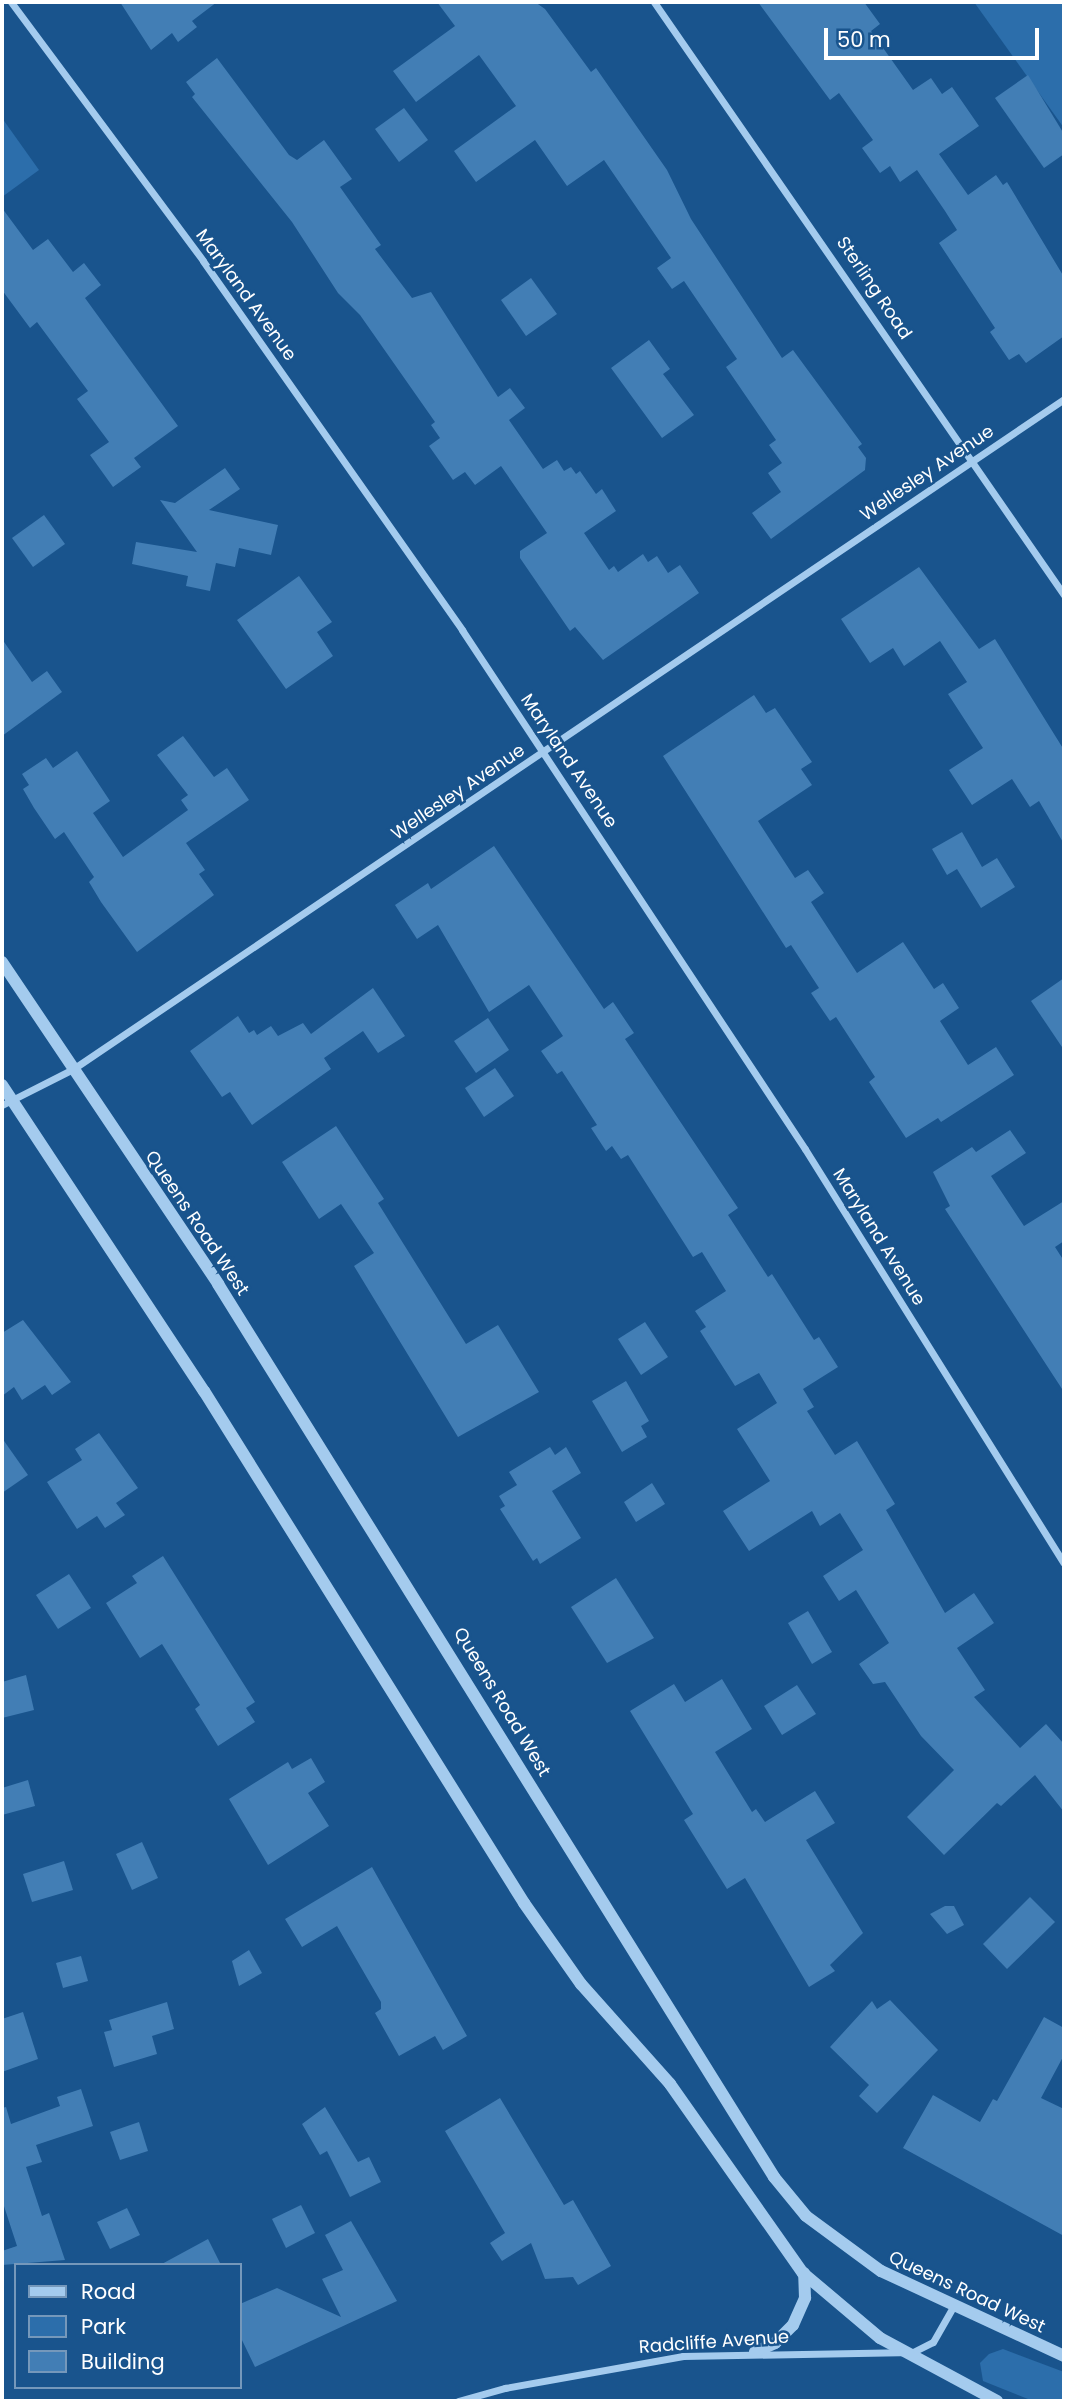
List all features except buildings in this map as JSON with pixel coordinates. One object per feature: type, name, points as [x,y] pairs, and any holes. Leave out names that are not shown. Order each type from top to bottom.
[{"type":"street","name":"Maryland Avenue","points":[[11,2],[242,315],[544,753],[798,1137],[1064,1563]]},
{"type":"street","name":"Sterling Road","points":[[654,2],[974,461],[1064,595]]},
{"type":"street","name":"Wellesley Avenue","points":[[7,1103],[73,1069],[1064,400]]},
{"type":"street","name":"Queens Road West","points":[[2,962],[218,1284],[399,1569],[774,2177],[806,2216],[889,2276],[1064,2356]]},
{"type":"street","points":[[2,1085],[7,1103],[272,1496],[551,1944],[670,2084],[803,2273],[849,2315],[903,2353],[997,2401]]},
{"type":"street","points":[[755,2352],[775,2343],[793,2325],[805,2298],[803,2273]]},
{"type":"street","name":"Radcliffe Avenue","points":[[458,2401],[656,2359],[755,2352],[903,2353],[933,2342],[953,2307]]},
{"type":"green space","points":[[974,2],[1064,2],[1064,128]]},
{"type":"green space","points":[[2,118],[39,170],[2,197]]},
{"type":"green space","points":[[1003,2349],[1064,2372],[1064,2401],[1033,2401],[983,2381],[980,2363],[989,2354]]}]
